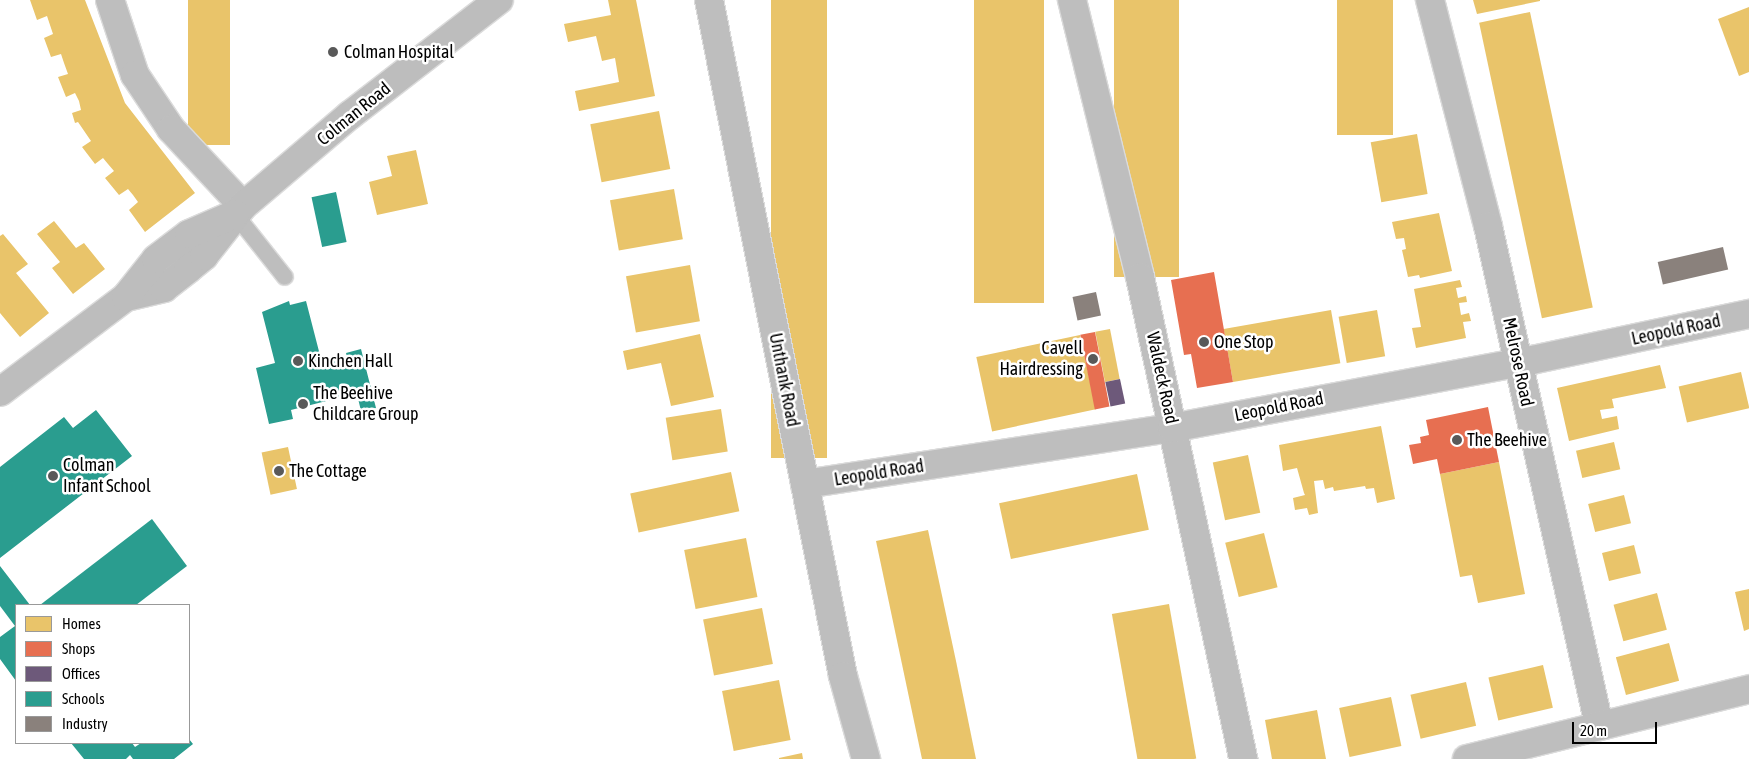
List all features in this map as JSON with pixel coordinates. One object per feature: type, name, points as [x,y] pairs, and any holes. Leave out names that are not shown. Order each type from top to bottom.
[{"type":"highway","name":"Colman Road","points":[[0,392],[126,296],[156,259],[189,234],[239,210],[350,115],[499,0]]},
{"type":"street","points":[[110,0],[135,75],[171,129],[239,210]]},
{"type":"street","name":"Unthank Road","points":[[709,0],[806,484],[842,676],[866,759]]},
{"type":"street","name":"Waldeck Road","points":[[1072,0],[1140,277],[1243,759]]},
{"type":"street","name":"Melrose Road","points":[[1430,0],[1488,226],[1598,725]]},
{"type":"street","name":"Leopold Road","points":[[806,484],[1172,428],[1518,362],[1749,314]]},
{"type":"street","points":[[1479,758],[1598,725],[1749,689]]},
{"type":"lane","points":[[239,210],[286,277]]},
{"type":"building: Homes","points":[[30,0],[85,0],[125,103],[195,193],[145,232],[129,210],[138,202],[133,195],[128,189],[119,195],[105,178],[114,171],[103,158],[95,164],[82,147],[91,141],[78,122],[75,123],[72,113],[81,110],[79,101],[75,93],[66,97],[58,77],[68,74],[61,54],[51,57],[44,38],[53,34],[47,16],[37,20]]},
{"type":"building: Homes","points":[[188,0],[230,0],[230,145],[188,145]]},
{"type":"building: Homes","points":[[608,0],[636,0],[655,96],[579,111],[575,91],[619,82],[615,58],[602,61],[596,36],[568,42],[564,24],[611,15]]},
{"type":"building: Homes","points":[[771,0],[827,0],[827,458],[771,458]]},
{"type":"building: Homes","points":[[974,0],[1044,0],[1044,303],[974,303]]},
{"type":"building: Homes","points":[[1114,0],[1179,0],[1179,277],[1114,277]]},
{"type":"building: Homes","points":[[1337,0],[1393,0],[1393,135],[1337,135]]},
{"type":"building: Homes","points":[[1473,0],[1540,0],[1540,1],[1477,14]]},
{"type":"building: Homes","points":[[1749,7],[1749,72],[1739,76],[1718,19]]},
{"type":"building: Homes","points":[[1530,12],[1593,307],[1542,318],[1479,23]]},
{"type":"building: Homes","points":[[659,111],[670,169],[602,182],[590,124]]},
{"type":"building: Homes","points":[[1417,134],[1428,194],[1381,202],[1371,142]]},
{"type":"building: Homes","points":[[416,150],[428,204],[377,215],[369,182],[392,176],[387,156]]},
{"type":"building: Homes","points":[[674,189],[683,239],[619,251],[610,200]]},
{"type":"building: Homes","points":[[1439,213],[1452,271],[1420,278],[1419,275],[1408,277],[1402,250],[1406,249],[1404,238],[1396,239],[1392,222]]},
{"type":"building: Homes","points":[[54,221],[76,248],[84,243],[105,269],[73,294],[52,268],[60,262],[37,234]]},
{"type":"building: Homes","points":[[3,234],[28,264],[16,273],[49,313],[20,337],[0,313],[0,236]]},
{"type":"building: Homes","points":[[690,265],[700,321],[636,332],[626,276]]},
{"type":"building: Homes","points":[[1460,280],[1462,287],[1456,288],[1458,298],[1466,296],[1467,302],[1459,303],[1461,315],[1469,313],[1471,321],[1463,322],[1466,338],[1416,348],[1412,328],[1421,327],[1414,289]]},
{"type":"building: Homes","points":[[1331,310],[1340,363],[1233,382],[1224,329]]},
{"type":"building: Homes","points":[[1377,310],[1385,356],[1347,363],[1339,317]]},
{"type":"building: Homes","points":[[1110,329],[1120,379],[1105,382],[1095,332]]},
{"type":"building: Homes","points":[[700,334],[714,397],[671,406],[661,363],[627,370],[623,351]]},
{"type":"building: Homes","points":[[1080,335],[1096,409],[992,431],[976,357]]},
{"type":"building: Homes","points":[[1660,365],[1666,388],[1612,399],[1614,408],[1600,410],[1602,419],[1617,416],[1619,429],[1569,441],[1557,388]]},
{"type":"building: Homes","points":[[1741,372],[1749,408],[1687,422],[1679,386]]},
{"type":"building: Homes","points":[[721,409],[728,451],[672,460],[666,418]]},
{"type":"building: Homes","points":[[1381,426],[1395,499],[1377,503],[1374,488],[1366,489],[1365,486],[1334,491],[1333,487],[1325,489],[1323,480],[1314,481],[1318,513],[1309,515],[1307,508],[1295,510],[1293,498],[1305,495],[1297,468],[1283,471],[1279,445]]},
{"type":"building: Homes","points":[[1614,442],[1620,469],[1582,478],[1576,451]]},
{"type":"building: Homes","name":"The Cottage","points":[[288,447],[297,489],[271,495],[262,453]]},
{"type":"building: Homes","points":[[1248,455],[1260,513],[1225,520],[1213,462]]},
{"type":"building: Homes","points":[[1499,462],[1525,594],[1478,603],[1472,575],[1460,577],[1440,474]]},
{"type":"building: Homes","points":[[731,472],[739,511],[639,533],[630,493]]},
{"type":"building: Homes","points":[[1137,474],[1149,530],[1011,559],[999,503]]},
{"type":"building: Homes","points":[[1624,495],[1631,523],[1595,532],[1588,504]]},
{"type":"building: Homes","points":[[928,530],[976,759],[922,759],[876,541]]},
{"type":"building: Homes","points":[[1264,533],[1278,587],[1239,597],[1225,543]]},
{"type":"building: Homes","points":[[746,538],[757,597],[696,609],[684,550]]},
{"type":"building: Homes","points":[[1634,545],[1641,573],[1609,581],[1602,553]]},
{"type":"building: Homes","points":[[1749,589],[1749,629],[1744,631],[1735,592]]},
{"type":"building: Homes","points":[[1657,593],[1667,630],[1623,641],[1614,605]]},
{"type":"building: Homes","points":[[1169,604],[1196,759],[1137,759],[1112,614]]},
{"type":"building: Homes","points":[[762,608],[773,664],[714,675],[703,619]]},
{"type":"building: Homes","points":[[1669,643],[1679,681],[1626,695],[1616,657]]},
{"type":"building: Homes","points":[[1543,665],[1553,708],[1498,720],[1488,678]]},
{"type":"building: Homes","points":[[779,680],[791,740],[734,751],[722,691]]},
{"type":"building: Homes","points":[[1466,682],[1476,726],[1421,739],[1410,695]]},
{"type":"building: Homes","points":[[1391,697],[1401,746],[1350,757],[1339,708]]},
{"type":"building: Homes","points":[[1317,710],[1326,759],[1272,759],[1265,720]]},
{"type":"building: Homes","points":[[802,753],[803,759],[779,759],[779,758]]},
{"type":"building: Shops","name":"One Stop","points":[[1214,272],[1233,382],[1197,388],[1191,354],[1184,355],[1171,280]]},
{"type":"building: Shops","name":"Cavell Hairdressing","points":[[1095,332],[1110,407],[1095,409],[1080,335]]},
{"type":"building: Shops","name":"The Beehive","points":[[1488,407],[1499,462],[1440,474],[1437,459],[1413,464],[1409,445],[1421,443],[1420,437],[1429,435],[1426,420]]},
{"type":"building: Offices","points":[[1120,379],[1125,403],[1111,407],[1105,382]]},
{"type":"building: Schools","points":[[336,192],[347,242],[322,247],[312,197]]},
{"type":"building: Schools","name":"Kinchen Hall","points":[[289,301],[290,305],[306,301],[322,363],[337,360],[339,367],[349,364],[346,353],[361,349],[376,408],[361,411],[356,390],[346,393],[346,396],[291,410],[293,419],[269,424],[256,368],[275,363],[262,312]]},
{"type":"building: Schools","name":"Colman Infant School","points":[[96,410],[132,456],[0,558],[0,467],[64,417],[73,428]]},
{"type":"building: Schools","name":"Colman Infant School","points":[[152,519],[187,566],[137,604],[41,604]]},
{"type":"building: Schools","points":[[0,566],[29,604],[15,604],[15,626],[0,606]]},
{"type":"building: Schools","points":[[15,626],[15,680],[0,659],[0,637]]},
{"type":"building: Schools","points":[[190,740],[193,744],[174,759],[133,759],[130,755],[126,759],[84,759],[72,744],[133,744],[135,747],[140,744],[190,744]]},
{"type":"building: Industry","points":[[1723,247],[1728,269],[1663,284],[1658,262]]},
{"type":"building: Industry","points":[[1096,292],[1101,315],[1078,320],[1073,297]]},
{"type":"place","name":"Colman Hospital","points":[[333,52]]},
{"type":"place","name":"One Stop","points":[[1204,342]]},
{"type":"place","name":"Cavell Hairdressing","points":[[1093,359]]},
{"type":"place","name":"Kinchen Hall","points":[[298,361]]},
{"type":"place","name":"The Beehive Childcare Group","points":[[303,404]]},
{"type":"place","name":"The Beehive","points":[[1457,440]]},
{"type":"place","name":"The Cottage","points":[[279,471]]},
{"type":"place","name":"Colman Infant School","points":[[53,476]]}]
